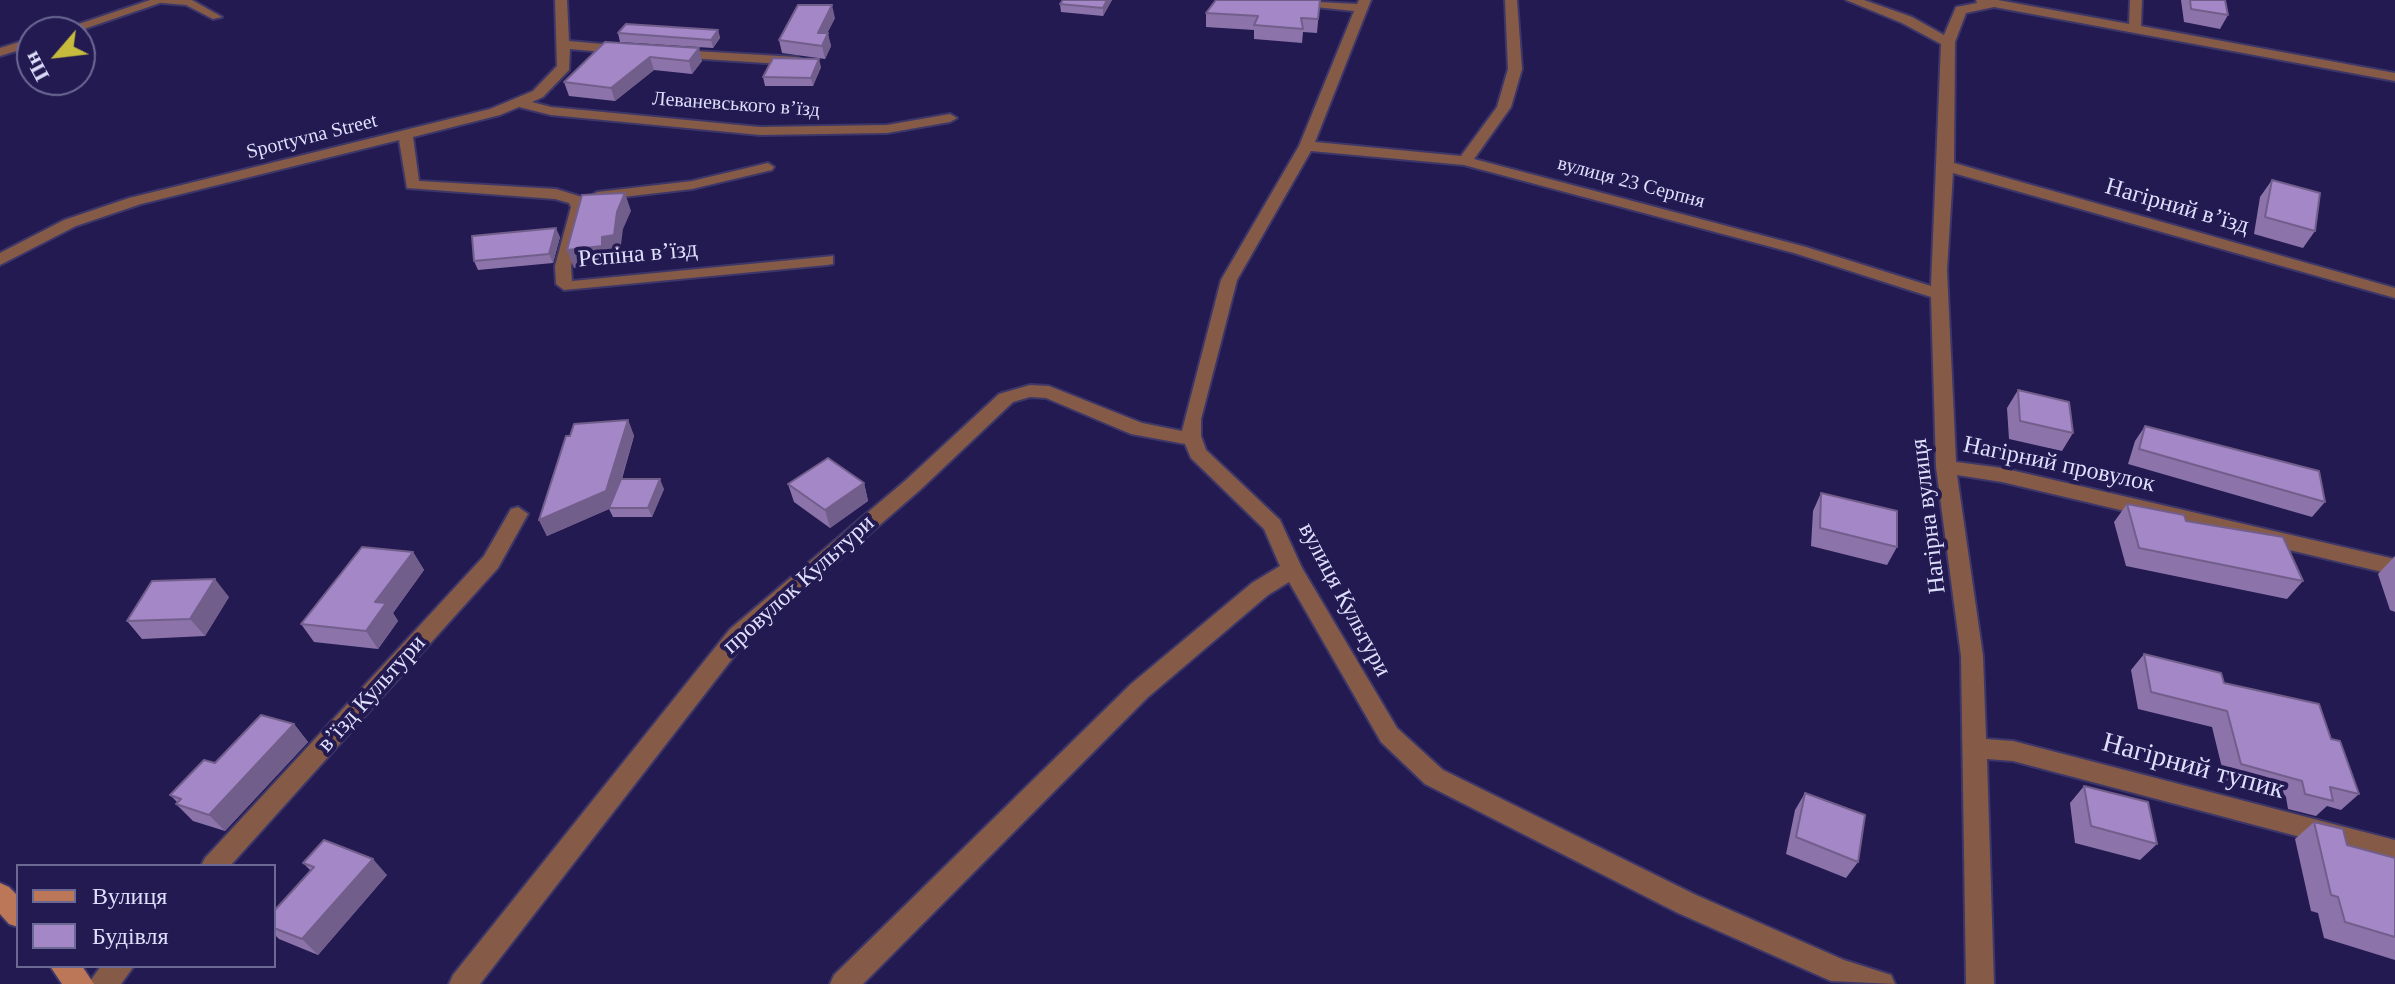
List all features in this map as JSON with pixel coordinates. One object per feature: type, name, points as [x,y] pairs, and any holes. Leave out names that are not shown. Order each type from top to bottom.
[{"type":"street","points":[[96,21],[162,0]]},
{"type":"street","name":"Sportyvna Street","points":[[0,260],[70,223],[135,201],[520,103],[554,81],[564,67],[561,0]]},
{"type":"street","points":[[1192,439],[1192,419],[1229,280],[1306,146],[1364,4],[1286,0]]},
{"type":"street","points":[[1465,161],[1504,107],[1515,69],[1511,0]]},
{"type":"street","points":[[1852,0],[1907,20],[1948,42]]},
{"type":"street","points":[[2135,26],[2136,0]]},
{"type":"street","name":"Нагірна вулиця","points":[[1980,984],[1972,656],[1946,467],[1940,294],[1948,42],[1961,10],[1986,2],[2135,26],[2241,51],[2395,77]]},
{"type":"street","points":[[565,45],[639,52]]},
{"type":"street","points":[[667,54],[817,62]]},
{"type":"street","name":"Леваневського в’їзд","points":[[520,103],[551,111],[760,131],[887,129],[950,118]]},
{"type":"street","points":[[405,134],[412,185],[556,194],[572,198]]},
{"type":"street","name":"вулиця 23 Серпня","points":[[1306,146],[1465,161],[1786,246],[1940,294]]},
{"type":"street","name":"Нагірний в’їзд","points":[[1946,166],[2395,293]]},
{"type":"street","name":"Рєпіна в’їзд","points":[[572,198],[579,207],[562,279],[570,286],[827,260]]},
{"type":"street","name":"провулок Культури","points":[[463,984],[738,635],[913,485],[1006,398],[1030,391],[1049,392],[1146,432],[1192,439]]},
{"type":"street","name":"вулиця Культури","points":[[1192,439],[1203,461],[1273,525],[1292,569],[1389,735],[1434,777],[1687,904],[1841,972],[1881,984]]},
{"type":"street","name":"Нагірний провулок","points":[[1946,467],[2002,475],[2395,567]]},
{"type":"street","name":"в’їзд Культури","points":[[216,864],[491,562],[518,514]]},
{"type":"street","points":[[844,984],[1139,691],[1250,597],[1292,569]]},
{"type":"street","name":"Нагірний тупик","points":[[1976,748],[2013,751],[2395,851]]},
{"type":"street","points":[[0,895],[16,913]]},
{"type":"street","points":[[66,968],[80,984]]},
{"type":"street","points":[[102,984],[118,968]]},
{"type":"lane","points":[[162,0],[188,2],[217,17]]},
{"type":"lane","points":[[572,198],[692,185],[768,167]]},
{"type":"building","points":[[1063,0],[1107,0],[1103,8],[1060,4]]},
{"type":"building","points":[[1216,0],[1320,0],[1318,19],[1301,18],[1303,29],[1254,25],[1258,16],[1206,13]]},
{"type":"building","points":[[2190,0],[2225,0],[2228,15],[2191,9]]},
{"type":"building","points":[[798,5],[832,5],[818,33],[828,33],[822,46],[779,40]]},
{"type":"building","points":[[626,24],[718,30],[711,40],[618,33]]},
{"type":"building","points":[[605,42],[699,48],[689,61],[650,57],[611,88],[564,82]]},
{"type":"building","points":[[773,58],[819,59],[811,78],[763,77]]},
{"type":"building","points":[[2272,180],[2320,193],[2315,231],[2265,217]]},
{"type":"building","points":[[625,193],[617,212],[614,235],[602,237],[602,246],[567,250],[582,195]]},
{"type":"building","points":[[556,228],[549,254],[474,261],[472,236]]},
{"type":"building","points":[[2018,390],[2069,402],[2073,433],[2020,421]]},
{"type":"building","points":[[628,420],[606,491],[539,520],[566,436],[570,436],[574,424]]},
{"type":"building","points":[[2145,426],[2319,471],[2325,502],[2139,449]]},
{"type":"building","points":[[828,458],[864,483],[825,510],[788,484]]},
{"type":"building","points":[[621,479],[660,479],[648,508],[609,508]]},
{"type":"building","points":[[1821,493],[1897,511],[1897,547],[1820,528]]},
{"type":"building","points":[[2127,504],[2184,515],[2186,521],[2283,537],[2303,581],[2139,548]]},
{"type":"building","points":[[362,547],[413,552],[375,602],[386,603],[366,631],[301,624]]},
{"type":"building","points":[[215,579],[190,619],[127,621],[152,581]]},
{"type":"building","points":[[2144,654],[2221,673],[2224,683],[2319,704],[2331,739],[2340,741],[2359,794],[2330,787],[2333,801],[2305,794],[2302,781],[2241,764],[2227,711],[2151,692]]},
{"type":"building","points":[[261,715],[294,724],[209,815],[176,804],[181,799],[170,795],[204,760],[215,763]]},
{"type":"building","points":[[2084,786],[2148,802],[2157,844],[2091,826]]},
{"type":"building","points":[[1805,793],[1865,815],[1858,862],[1796,837]]},
{"type":"building","points":[[2314,822],[2343,829],[2347,845],[2395,858],[2395,937],[2345,922],[2338,897],[2331,895]]},
{"type":"building","points":[[324,840],[373,859],[302,939],[276,929],[276,909],[314,867],[303,863]]}]
